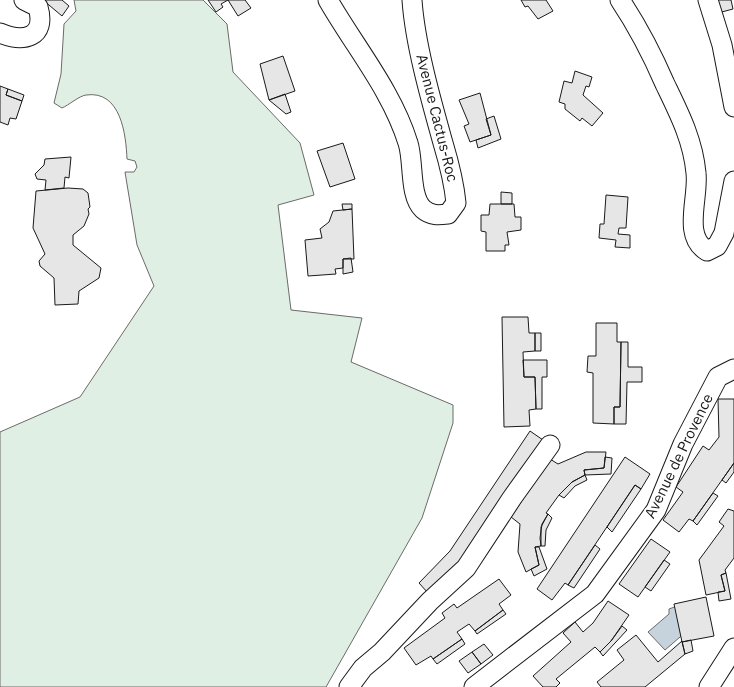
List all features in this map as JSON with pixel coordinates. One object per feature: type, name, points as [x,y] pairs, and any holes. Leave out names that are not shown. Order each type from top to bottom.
[{"type":"street","points":[[0,33],[16,39],[30,37],[39,28],[41,18],[38,8],[24,0]]},
{"type":"street","name":"Avenue Cactus-Roc","points":[[328,0],[396,110],[408,144],[415,195],[423,208],[436,216],[448,214],[456,203],[454,180],[425,70],[413,17],[412,0]]},
{"type":"street","points":[[620,0],[639,27],[689,134],[697,174],[693,233],[698,246],[707,251],[717,246],[724,232],[734,182]]},
{"type":"street","points":[[708,0],[722,45],[734,107]]},
{"type":"street","name":"Avenue de Provence","points":[[474,687],[595,594],[656,510],[683,444],[718,377],[734,369]]},
{"type":"street","points":[[349,687],[363,668],[382,652],[430,601],[466,568],[512,498],[550,446]]},
{"type":"street","points":[[709,687],[734,648]]},
{"type":"green space","points":[[74,0],[203,0],[227,24],[233,72],[300,143],[314,195],[278,205],[291,310],[362,318],[351,362],[453,405],[453,423],[422,518],[326,687],[0,687],[0,432],[80,397],[154,286],[137,245],[125,172],[134,172],[137,167],[135,161],[127,159],[123,127],[119,116],[107,100],[98,95],[83,96],[62,108],[54,103],[61,74],[64,24],[76,11]]},
{"type":"shaded area","points":[[677,606],[687,631],[665,650],[648,632],[669,614],[669,609]]},
{"type":"building","points":[[43,0],[62,0],[69,6],[62,16]]},
{"type":"building","points":[[208,0],[228,0],[221,4],[223,7],[216,12]]},
{"type":"building","points":[[228,0],[245,0],[251,8],[238,16]]},
{"type":"building","points":[[521,0],[546,0],[553,11],[538,19],[528,6],[525,7]]},
{"type":"building","points":[[715,0],[731,0],[733,9],[718,13]]},
{"type":"building","points":[[283,56],[295,91],[269,100],[260,64]]},
{"type":"building","points":[[575,71],[592,77],[589,87],[586,86],[583,95],[603,113],[592,126],[582,118],[580,121],[565,109],[565,104],[559,102],[564,81],[572,83]]},
{"type":"building","points":[[0,86],[8,89],[6,95],[22,101],[16,119],[10,118],[8,125],[0,122]]},
{"type":"building","points":[[8,89],[24,95],[22,101],[6,95]]},
{"type":"building","points":[[480,93],[491,135],[470,142],[464,126],[469,124],[459,100]]},
{"type":"building","points":[[285,94],[291,112],[286,114],[269,100]]},
{"type":"building","points":[[494,116],[501,139],[478,148],[476,140],[491,135],[486,119]]},
{"type":"building","points":[[343,143],[355,179],[330,187],[317,151]]},
{"type":"building","points":[[71,157],[69,178],[65,177],[64,188],[45,190],[46,180],[37,179],[35,174],[44,165],[45,159]]},
{"type":"building","points":[[68,188],[83,189],[88,193],[90,207],[84,226],[73,235],[73,245],[101,268],[99,278],[79,291],[78,304],[55,305],[54,278],[40,266],[39,261],[45,254],[33,228],[36,191]]},
{"type":"building","points":[[501,192],[512,193],[512,204],[501,204]]},
{"type":"building","points":[[606,195],[628,197],[626,228],[619,228],[618,234],[630,235],[630,248],[615,247],[616,240],[599,238],[600,224],[604,224]]},
{"type":"building","points":[[342,204],[352,204],[352,209],[343,210]]},
{"type":"building","points":[[490,204],[514,204],[515,217],[521,217],[521,230],[507,232],[509,245],[505,245],[505,251],[486,251],[486,232],[481,231],[481,215],[489,215]]},
{"type":"building","points":[[352,209],[354,259],[343,259],[343,268],[335,269],[336,274],[308,276],[305,240],[322,238],[320,229],[329,222],[333,211]]},
{"type":"building","points":[[351,258],[353,272],[343,274],[343,259]]},
{"type":"building","points":[[502,317],[528,317],[529,333],[535,333],[535,351],[523,352],[524,377],[535,377],[536,409],[529,410],[530,426],[504,427]]},
{"type":"building","points":[[596,323],[617,323],[617,342],[621,342],[620,407],[614,407],[614,424],[593,423],[593,373],[587,372],[588,356],[596,356]]},
{"type":"building","points":[[535,333],[541,333],[541,351],[535,351]]},
{"type":"building","points":[[621,342],[628,342],[628,367],[642,367],[642,382],[627,382],[626,424],[614,424],[614,407],[620,407]]},
{"type":"building","points":[[523,360],[547,360],[547,377],[542,377],[542,409],[536,409],[535,377],[524,377]]},
{"type":"building","points":[[718,399],[734,399],[734,463],[693,521],[689,519],[679,532],[663,520],[683,492],[676,487],[703,446],[709,450],[719,437]]},
{"type":"building","points":[[530,431],[543,440],[460,564],[428,593],[419,583],[450,551]]},
{"type":"building","points":[[586,452],[606,452],[604,468],[584,470],[585,475],[572,482],[559,495],[546,513],[548,514],[542,524],[541,546],[535,547],[539,565],[526,572],[518,552],[520,524],[511,517],[550,459],[558,464]]},
{"type":"building","points":[[605,457],[612,458],[611,474],[585,475],[584,470],[604,468]]},
{"type":"building","points":[[625,457],[650,474],[641,489],[635,485],[568,585],[565,583],[552,600],[537,589]]},
{"type":"building","points":[[734,463],[734,472],[726,483],[722,480]]},
{"type":"building","points":[[585,475],[587,480],[575,486],[564,498],[559,495],[572,482]]},
{"type":"building","points":[[635,485],[641,489],[612,532],[607,527]]},
{"type":"building","points":[[713,493],[718,496],[697,525],[693,521]]},
{"type":"building","points":[[728,509],[734,511],[734,558],[725,570],[726,573],[721,575],[725,591],[706,595],[699,560],[724,526],[719,522]]},
{"type":"building","points":[[548,514],[552,518],[546,530],[545,546],[541,546],[541,527]]},
{"type":"building","points":[[651,539],[670,552],[638,597],[619,584]]},
{"type":"building","points":[[595,545],[600,549],[574,588],[568,585]]},
{"type":"building","points":[[535,547],[539,547],[547,569],[534,576],[531,569],[539,565]]},
{"type":"building","points":[[664,560],[670,564],[651,591],[645,587]]},
{"type":"building","points":[[726,573],[731,599],[719,601],[718,592],[725,591],[721,575]]},
{"type":"building","points":[[499,579],[511,595],[499,604],[503,610],[475,631],[469,624],[457,632],[462,639],[433,659],[431,656],[416,665],[404,648],[445,618],[442,613],[454,604],[457,608]]},
{"type":"building","points":[[706,597],[714,636],[682,642],[674,604]]},
{"type":"building","points":[[608,601],[629,615],[611,641],[600,652],[595,647],[556,679],[560,683],[556,687],[543,687],[533,676],[571,642],[563,633],[575,622],[583,632],[593,623]]},
{"type":"building","points":[[503,610],[506,614],[477,634],[475,631]]},
{"type":"building","points":[[622,626],[627,630],[603,656],[600,652]]},
{"type":"building","points":[[636,635],[658,662],[682,641],[685,654],[645,687],[601,687],[597,682],[624,660],[617,650]]},
{"type":"building","points":[[462,639],[465,644],[437,664],[433,659]]},
{"type":"building","points":[[691,640],[693,651],[685,654],[682,642]]},
{"type":"building","points":[[484,644],[493,655],[481,664],[472,652]]},
{"type":"building","points":[[472,652],[481,664],[468,673],[459,661]]}]
